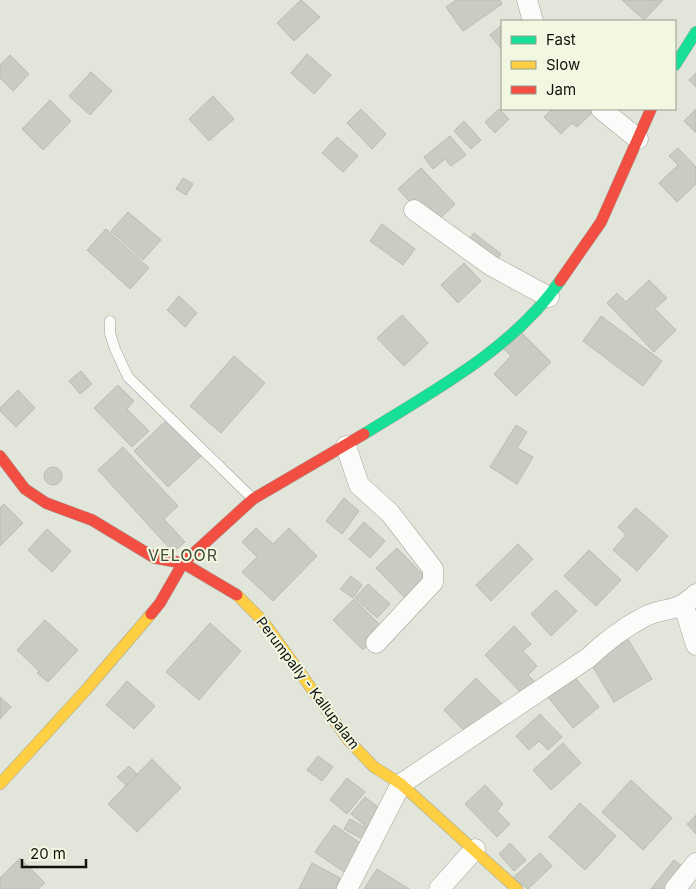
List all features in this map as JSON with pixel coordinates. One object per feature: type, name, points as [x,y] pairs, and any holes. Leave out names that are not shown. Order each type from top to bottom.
[{"type":"street","points":[[527,0],[533,20]]},
{"type":"street","points":[[676,63],[696,32]]},
{"type":"street","points":[[602,110],[638,139]]},
{"type":"street","points":[[0,784],[86,690],[160,603],[183,563],[253,499],[295,473],[346,446],[448,381],[505,340],[548,298],[601,222],[652,110]]},
{"type":"street","points":[[414,210],[490,265],[548,298]]},
{"type":"street","points":[[346,446],[359,485],[390,513],[433,570],[433,582],[376,642]]},
{"type":"street","points":[[0,456],[25,489],[46,503],[92,520],[155,558],[183,563]]},
{"type":"street","name":"Perumpally - Kallupalam","points":[[183,563],[236,594],[253,609],[349,741],[374,767],[401,784],[517,889]]},
{"type":"street","points":[[347,889],[401,784],[588,658],[613,636],[646,616],[690,600],[696,645]]},
{"type":"street","points":[[440,889],[474,849]]},
{"type":"street","points":[[675,889],[696,863]]},
{"type":"lane","points":[[110,321],[110,333],[120,362],[128,377],[253,499]]},
{"type":"building","points":[[301,0],[320,17],[294,41],[277,23]]},
{"type":"building","points":[[456,0],[500,0],[502,4],[463,31],[446,7]]},
{"type":"building","points":[[622,0],[663,0],[644,20]]},
{"type":"building","points":[[501,26],[501,49],[490,35]]},
{"type":"building","points":[[307,54],[331,75],[314,94],[291,73]]},
{"type":"building","points":[[10,55],[29,74],[13,91],[0,78],[0,65]]},
{"type":"building","points":[[91,72],[112,91],[90,115],[69,96]]},
{"type":"building","points":[[696,73],[696,87],[689,80]]},
{"type":"building","points":[[213,96],[234,119],[209,141],[189,119]]},
{"type":"building","points":[[50,100],[71,121],[43,150],[22,129]]},
{"type":"building","points":[[361,109],[386,134],[372,149],[347,123]]},
{"type":"building","points":[[499,109],[509,119],[495,133],[485,122]]},
{"type":"building","points":[[696,109],[696,133],[684,121]]},
{"type":"building","points":[[551,110],[588,110],[592,113],[577,127],[572,123],[561,134],[544,117]]},
{"type":"building","points":[[464,121],[481,140],[471,149],[454,131]]},
{"type":"building","points":[[450,136],[466,155],[451,166],[445,159],[433,169],[424,157]]},
{"type":"building","points":[[337,137],[358,156],[343,172],[322,153]]},
{"type":"building","points":[[678,148],[696,167],[696,184],[677,202],[659,183],[678,165],[669,156]]},
{"type":"building","points":[[421,168],[455,204],[432,226],[398,189]]},
{"type":"building","points":[[183,178],[193,184],[186,195],[176,189]]},
{"type":"building","points":[[128,212],[161,240],[143,260],[111,231]]},
{"type":"building","points":[[382,224],[415,249],[403,265],[370,241]]},
{"type":"building","points":[[106,229],[149,268],[130,289],[87,250]]},
{"type":"building","points":[[474,233],[501,254],[488,271],[461,250]]},
{"type":"building","points":[[464,263],[481,281],[458,303],[441,285]]},
{"type":"building","points":[[649,280],[667,298],[655,309],[676,330],[654,352],[607,303],[617,293],[626,302]]},
{"type":"building","points":[[179,296],[197,313],[185,327],[167,310]]},
{"type":"building","points":[[402,315],[428,343],[404,366],[377,338]]},
{"type":"building","points":[[601,316],[662,361],[643,386],[583,341]]},
{"type":"building","points":[[520,331],[551,362],[516,396],[494,374],[511,356],[503,348]]},
{"type":"building","points":[[234,356],[265,383],[221,433],[190,406]]},
{"type":"building","points":[[81,371],[92,384],[80,394],[69,381]]},
{"type":"building","points":[[118,385],[134,401],[127,409],[149,431],[132,447],[94,408]]},
{"type":"building","points":[[18,390],[35,408],[16,427],[0,411],[0,408]]},
{"type":"building","points":[[168,419],[202,455],[168,487],[134,451]]},
{"type":"building","points":[[516,425],[527,432],[517,448],[533,457],[517,484],[490,467]]},
{"type":"building","points":[[123,447],[178,506],[164,519],[185,542],[173,552],[98,470]]},
{"type":"building","points":[[53,467],[59,470],[62,476],[59,482],[53,485],[47,482],[44,476],[47,470]]},
{"type":"building","points":[[344,498],[359,511],[342,534],[326,521]]},
{"type":"building","points":[[4,504],[23,523],[0,546],[0,508]]},
{"type":"building","points":[[636,508],[668,536],[637,571],[613,550],[626,535],[618,527]]},
{"type":"building","points":[[364,522],[385,541],[370,558],[349,539]]},
{"type":"building","points":[[256,528],[273,544],[289,528],[317,556],[273,601],[242,572],[257,557],[242,542]]},
{"type":"building","points":[[47,529],[71,551],[52,572],[28,550]]},
{"type":"building","points":[[518,544],[533,559],[491,601],[476,585]]},
{"type":"building","points":[[397,548],[429,581],[408,601],[376,568]]},
{"type":"building","points":[[589,550],[621,580],[596,606],[564,576]]},
{"type":"building","points":[[351,576],[362,585],[353,598],[340,589]]},
{"type":"building","points":[[368,584],[390,604],[377,618],[355,598]]},
{"type":"building","points":[[556,590],[577,611],[551,636],[531,614]]},
{"type":"building","points":[[354,599],[384,629],[363,650],[333,620]]},
{"type":"building","points":[[45,620],[78,650],[48,682],[37,673],[39,671],[17,650]]},
{"type":"building","points":[[210,623],[241,651],[199,700],[166,672]]},
{"type":"building","points":[[514,626],[531,644],[523,651],[537,666],[528,675],[539,686],[526,698],[485,655]]},
{"type":"building","points":[[626,636],[652,679],[614,702],[588,659]]},
{"type":"building","points":[[573,675],[599,707],[573,728],[547,696]]},
{"type":"building","points":[[476,678],[502,704],[488,718],[476,743],[444,710]]},
{"type":"building","points":[[127,681],[155,706],[134,729],[106,705]]},
{"type":"building","points":[[0,697],[11,707],[0,719]]},
{"type":"building","points":[[540,714],[562,737],[548,750],[539,741],[529,750],[516,736]]},
{"type":"building","points":[[563,743],[581,763],[551,790],[533,770]]},
{"type":"building","points":[[318,756],[333,767],[322,781],[307,770]]},
{"type":"building","points":[[152,759],[181,788],[137,832],[108,804]]},
{"type":"building","points":[[129,766],[137,774],[126,785],[117,777]]},
{"type":"building","points":[[347,778],[365,792],[347,814],[330,800]]},
{"type":"building","points":[[631,780],[672,818],[643,850],[602,812]]},
{"type":"building","points":[[485,785],[503,804],[497,811],[510,824],[497,837],[465,804]]},
{"type":"building","points":[[365,797],[383,811],[369,829],[351,814]]},
{"type":"building","points":[[580,803],[616,836],[585,870],[549,837]]},
{"type":"building","points":[[696,815],[696,834],[687,824]]},
{"type":"building","points":[[350,819],[373,832],[368,842],[344,829]]},
{"type":"building","points":[[334,825],[363,845],[344,872],[315,852]]},
{"type":"building","points":[[510,843],[526,860],[514,871],[499,854]]},
{"type":"building","points":[[540,853],[552,866],[528,889],[513,878]]},
{"type":"building","points":[[20,858],[45,883],[38,889],[0,889],[0,878]]},
{"type":"building","points":[[674,860],[693,874],[681,889],[651,889]]},
{"type":"building","points":[[312,863],[340,878],[335,889],[299,889]]},
{"type":"building","points":[[377,869],[409,889],[364,889]]},
{"type":"traffic: fast","points":[[676,63],[696,32]]},
{"type":"traffic: fast","points":[[364,434],[444,385],[496,348],[541,305],[560,281]]},
{"type":"traffic: slow","points":[[237,595],[263,621],[349,741],[374,767],[401,784],[517,889]]},
{"type":"traffic: slow","points":[[0,784],[86,690],[151,614]]},
{"type":"traffic: jam","points":[[560,281],[601,222],[651,110]]},
{"type":"traffic: jam","points":[[151,614],[160,603],[183,563],[253,499],[364,434]]},
{"type":"traffic: jam","points":[[0,456],[25,489],[46,503],[92,520],[155,558],[183,563],[237,595]]},
{"type":"district","name":"VELOOR","points":[[183,555]]}]
